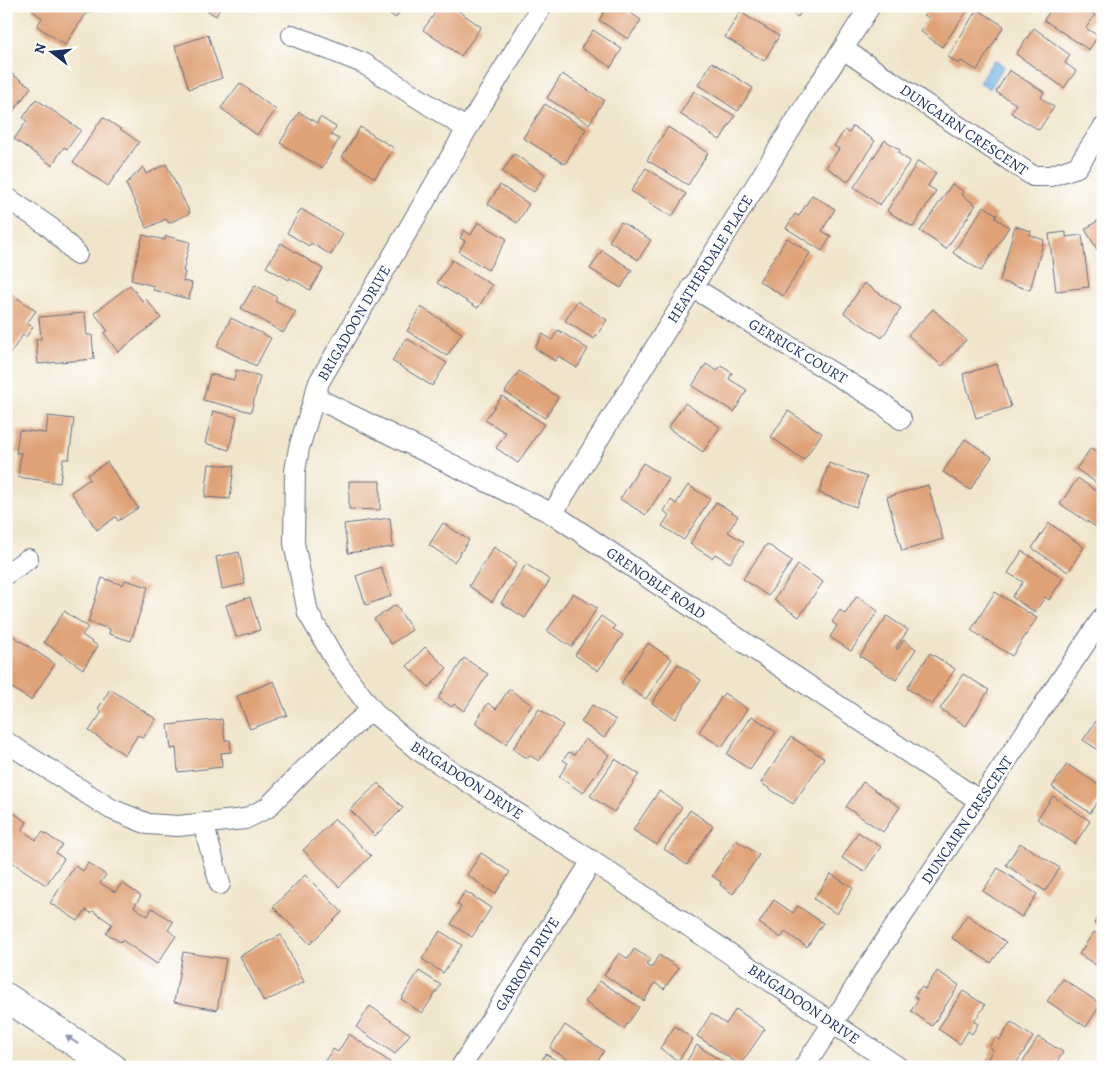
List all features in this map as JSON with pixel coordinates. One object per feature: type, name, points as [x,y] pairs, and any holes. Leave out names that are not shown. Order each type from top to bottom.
[{"type":"main road","points":[[6,997],[112,1067]]},
{"type":"street","name":"BRIGADOON DRIVE","points":[[542,6],[467,129],[319,382],[299,448],[295,471],[294,544],[308,613],[341,669],[374,713],[404,739],[436,762],[592,861],[898,1067]]},
{"type":"street","name":"HEATHERDALE PLACE","points":[[552,514],[810,98],[844,49],[870,6]]},
{"type":"street","points":[[292,35],[363,63],[467,129]]},
{"type":"street","name":"DUNCAIRN CRESCENT","points":[[844,49],[1033,176],[1050,176],[1078,167],[1103,128]]},
{"type":"street","points":[[6,198],[51,228],[77,254]]},
{"type":"street","name":"GERRICK COURT","points":[[692,287],[882,403],[900,419]]},
{"type":"street","name":"GRENOBLE ROAD","points":[[314,398],[555,515],[980,802]]},
{"type":"street","points":[[6,574],[28,559]]},
{"type":"street","name":"DUNCAIRN CRESCENT","points":[[804,1067],[834,1023],[867,968],[1103,617]]},
{"type":"street","points":[[6,742],[111,809],[148,824],[178,826],[245,819],[266,808],[306,768],[372,709]]},
{"type":"street","points":[[203,823],[220,884]]},
{"type":"street","name":"GARROW DRIVE","points":[[461,1067],[592,861]]},
{"type":"water","points":[[994,60],[1004,66],[990,89],[979,82]]},
{"type":"building","points":[[34,6],[95,6],[91,12],[88,11],[65,45],[37,26],[42,18],[32,10]]},
{"type":"building","points":[[200,6],[221,6],[216,16]]},
{"type":"building","points":[[377,6],[403,6],[396,18]]},
{"type":"building","points":[[440,6],[452,6],[481,27],[461,56],[423,30]]},
{"type":"building","points":[[608,6],[620,6],[641,20],[628,39],[599,20]]},
{"type":"building","points":[[781,6],[804,6],[798,17]]},
{"type":"building","points":[[936,6],[970,7],[942,47],[920,31],[929,18],[924,15],[929,7],[934,10]]},
{"type":"building","points":[[1053,6],[1082,6],[1095,15],[1086,28],[1098,36],[1089,50],[1044,20]]},
{"type":"building","points":[[977,9],[1004,26],[977,70],[961,61],[959,64],[948,57]]},
{"type":"building","points":[[740,12],[779,36],[764,61],[725,37]]},
{"type":"building","points":[[1034,28],[1070,55],[1065,63],[1076,71],[1064,88],[1016,54]]},
{"type":"building","points":[[593,30],[622,49],[611,67],[581,48]]},
{"type":"building","points":[[208,35],[222,78],[189,89],[175,46]]},
{"type":"building","points":[[712,62],[753,88],[738,111],[698,85]]},
{"type":"building","points":[[6,70],[31,87],[6,122]]},
{"type":"building","points":[[1009,70],[1044,92],[1041,98],[1054,107],[1039,130],[1011,113],[1016,104],[996,92]]},
{"type":"building","points":[[562,74],[604,100],[589,124],[547,98]]},
{"type":"building","points":[[240,83],[276,110],[257,135],[221,108]]},
{"type":"building","points":[[694,91],[735,116],[720,140],[680,114]]},
{"type":"building","points":[[36,99],[81,130],[67,149],[64,147],[52,165],[14,139],[27,121],[23,118]]},
{"type":"building","points":[[545,104],[586,129],[565,164],[523,138]]},
{"type":"building","points":[[299,112],[317,123],[320,117],[336,127],[331,135],[339,139],[322,168],[280,143]]},
{"type":"building","points":[[103,117],[139,142],[108,186],[73,162]]},
{"type":"building","points":[[853,126],[875,141],[848,182],[826,167],[839,149],[834,146],[845,130],[849,133]]},
{"type":"building","points":[[360,127],[394,148],[375,178],[342,157]]},
{"type":"building","points":[[668,127],[708,153],[688,185],[647,160]]},
{"type":"building","points":[[885,140],[900,150],[898,153],[910,161],[880,205],[854,187]]},
{"type":"building","points":[[514,154],[545,174],[534,192],[502,172]]},
{"type":"building","points":[[918,161],[936,173],[928,186],[936,191],[913,227],[887,211]]},
{"type":"building","points":[[166,164],[190,213],[169,223],[166,219],[147,228],[126,184],[143,167],[146,174]]},
{"type":"building","points":[[646,168],[686,194],[672,217],[631,191]]},
{"type":"building","points":[[952,184],[964,192],[962,195],[976,205],[946,249],[920,231]]},
{"type":"building","points":[[500,185],[529,204],[517,223],[488,204]]},
{"type":"building","points":[[812,195],[835,209],[822,231],[831,236],[822,251],[786,228],[795,214],[799,216]]},
{"type":"building","points":[[984,206],[997,215],[995,218],[1009,227],[981,271],[953,253]]},
{"type":"building","points":[[301,209],[343,234],[331,255],[311,243],[309,246],[287,233]]},
{"type":"building","points":[[1099,220],[1101,223],[1103,222],[1103,259],[1085,229]]},
{"type":"building","points":[[478,222],[507,239],[488,270],[459,252],[465,241],[460,238],[464,230],[471,235]]},
{"type":"building","points":[[621,222],[651,240],[638,260],[609,241]]},
{"type":"building","points":[[1015,226],[1031,231],[1030,235],[1044,240],[1030,290],[1000,281]]},
{"type":"building","points":[[1066,232],[1066,237],[1082,235],[1089,287],[1056,291],[1049,234]]},
{"type":"building","points":[[143,235],[165,240],[166,236],[190,242],[183,271],[185,272],[183,281],[192,283],[189,299],[153,290],[154,286],[131,280]]},
{"type":"building","points":[[787,238],[810,253],[783,296],[759,281]]},
{"type":"building","points":[[281,243],[323,269],[310,290],[266,267]]},
{"type":"building","points":[[602,250],[632,270],[621,288],[590,269]]},
{"type":"building","points":[[452,260],[492,285],[478,308],[437,283]]},
{"type":"building","points":[[864,283],[901,308],[882,338],[844,313]]},
{"type":"building","points":[[130,285],[143,302],[146,299],[161,318],[118,352],[104,333],[108,331],[94,313]]},
{"type":"building","points":[[255,285],[277,297],[275,300],[296,312],[283,333],[241,308]]},
{"type":"building","points":[[6,290],[36,311],[27,323],[33,327],[26,337],[23,335],[6,359]]},
{"type":"building","points":[[577,301],[607,320],[594,339],[565,321]]},
{"type":"building","points":[[421,307],[462,333],[447,356],[407,331]]},
{"type":"building","points":[[933,309],[966,340],[942,366],[908,335]]},
{"type":"building","points":[[85,313],[87,335],[92,335],[94,359],[38,364],[36,339],[41,339],[39,317]]},
{"type":"building","points":[[231,318],[271,338],[256,366],[217,346]]},
{"type":"building","points":[[558,330],[588,349],[577,368],[558,356],[555,361],[535,348],[543,334],[552,340]]},
{"type":"building","points":[[406,338],[447,363],[432,386],[392,361]]},
{"type":"building","points":[[706,364],[717,371],[721,366],[732,373],[729,379],[747,390],[734,412],[692,386]]},
{"type":"building","points":[[997,364],[1011,407],[976,418],[963,374]]},
{"type":"building","points":[[236,370],[260,376],[251,412],[203,400],[210,374],[234,380]]},
{"type":"building","points":[[519,371],[558,397],[545,418],[505,392]]},
{"type":"building","points":[[502,396],[544,424],[518,463],[496,448],[506,433],[485,420]]},
{"type":"building","points":[[685,403],[720,427],[703,452],[668,428]]},
{"type":"building","points":[[213,411],[237,417],[229,450],[205,443]]},
{"type":"building","points":[[788,411],[822,433],[804,460],[771,437]]},
{"type":"building","points":[[48,416],[74,419],[69,459],[63,459],[60,483],[18,477],[21,453],[16,453],[19,430],[46,433]]},
{"type":"building","points":[[965,439],[992,457],[970,490],[943,472]]},
{"type":"building","points":[[1091,448],[1103,456],[1103,487],[1076,469]]},
{"type":"building","points":[[107,462],[138,508],[118,521],[116,517],[97,530],[71,492],[90,479],[87,475]]},
{"type":"building","points":[[643,463],[669,479],[646,515],[620,499]]},
{"type":"building","points":[[829,463],[867,477],[856,507],[819,493]]},
{"type":"building","points":[[209,464],[234,466],[230,499],[205,497]]},
{"type":"building","points":[[1078,478],[1103,496],[1103,517],[1096,527],[1060,504]]},
{"type":"building","points":[[349,481],[380,481],[380,510],[349,509]]},
{"type":"building","points":[[688,485],[710,499],[684,540],[662,526],[669,515],[664,511],[671,500],[676,504]]},
{"type":"building","points":[[928,485],[943,539],[902,551],[887,497]]},
{"type":"building","points":[[716,502],[738,516],[728,532],[744,542],[730,563],[715,554],[712,558],[690,544]]},
{"type":"building","points":[[390,518],[393,547],[348,553],[344,524]]},
{"type":"building","points":[[443,523],[469,540],[454,562],[429,545]]},
{"type":"building","points":[[1049,523],[1084,547],[1068,572],[1032,548]]},
{"type":"building","points":[[767,544],[792,561],[768,596],[743,579]]},
{"type":"building","points":[[494,547],[517,563],[492,602],[469,586]]},
{"type":"building","points":[[1022,551],[1063,578],[1049,600],[1045,597],[1035,612],[1012,597],[1023,582],[1008,573]]},
{"type":"building","points":[[239,552],[245,584],[222,589],[216,557]]},
{"type":"building","points":[[526,564],[550,580],[525,618],[501,603]]},
{"type":"building","points":[[798,565],[823,582],[799,617],[774,600]]},
{"type":"building","points":[[381,567],[391,596],[366,605],[356,576]]},
{"type":"building","points":[[102,578],[123,585],[125,580],[148,587],[131,641],[109,634],[110,629],[88,622]]},
{"type":"building","points":[[995,592],[1037,618],[1012,656],[971,630]]},
{"type":"building","points":[[573,593],[597,608],[572,647],[547,631]]},
{"type":"building","points":[[857,596],[878,611],[851,651],[830,637],[837,626],[832,622],[840,610],[845,614]]},
{"type":"building","points":[[250,597],[260,630],[236,637],[226,605]]},
{"type":"building","points":[[396,605],[412,630],[391,644],[374,619]]},
{"type":"building","points":[[64,611],[88,627],[82,635],[98,646],[83,669],[44,642]]},
{"type":"building","points":[[601,616],[615,626],[613,629],[623,635],[598,671],[575,655]]},
{"type":"building","points":[[887,616],[908,630],[896,648],[898,649],[904,640],[916,649],[896,680],[860,656]]},
{"type":"building","points":[[10,634],[55,664],[31,700],[6,684],[6,639]]},
{"type":"building","points":[[648,643],[672,659],[646,699],[621,683]]},
{"type":"building","points":[[425,647],[447,668],[429,687],[407,666]]},
{"type":"building","points":[[930,653],[955,669],[932,705],[907,688]]},
{"type":"building","points":[[464,658],[488,674],[464,711],[454,704],[452,707],[438,698]]},
{"type":"building","points":[[678,664],[701,680],[675,719],[652,703]]},
{"type":"building","points":[[963,674],[989,690],[966,726],[940,709]]},
{"type":"building","points":[[274,681],[287,715],[250,729],[237,696]]},
{"type":"building","points":[[110,689],[156,719],[143,738],[138,735],[125,755],[89,731],[102,712],[98,709]]},
{"type":"building","points":[[509,689],[532,705],[506,744],[475,723],[488,703],[496,709]]},
{"type":"building","points":[[724,693],[747,709],[722,747],[699,732]]},
{"type":"building","points":[[592,705],[616,720],[604,738],[581,722]]},
{"type":"building","points":[[539,709],[563,725],[539,761],[529,755],[527,758],[513,749]]},
{"type":"building","points":[[752,716],[776,732],[750,770],[727,754]]},
{"type":"building","points":[[1099,717],[1103,720],[1103,753],[1083,740]]},
{"type":"building","points":[[222,719],[225,740],[230,740],[231,752],[221,753],[222,767],[178,772],[176,748],[171,749],[168,725]]},
{"type":"building","points":[[791,737],[824,758],[793,804],[761,783]]},
{"type":"building","points":[[585,739],[609,755],[583,793],[559,777],[568,763],[563,760],[569,752],[574,755]]},
{"type":"building","points":[[615,759],[639,774],[614,812],[590,796]]},
{"type":"building","points":[[1067,764],[1103,788],[1103,793],[1090,813],[1052,787]]},
{"type":"building","points":[[863,782],[900,807],[883,832],[846,807]]},
{"type":"building","points":[[378,783],[403,808],[375,836],[350,810]]},
{"type":"building","points":[[659,791],[682,807],[657,845],[633,830]]},
{"type":"building","points":[[1053,796],[1090,821],[1075,844],[1037,819]]},
{"type":"building","points":[[9,810],[27,822],[22,830],[36,840],[43,832],[62,845],[56,853],[64,859],[46,885],[12,862],[6,870],[6,814]]},
{"type":"building","points":[[690,810],[713,826],[687,865],[664,849]]},
{"type":"building","points":[[335,819],[371,856],[339,887],[303,850]]},
{"type":"building","points":[[858,832],[881,847],[864,872],[842,858]]},
{"type":"building","points":[[736,840],[759,855],[733,894],[720,885],[721,882],[712,876]]},
{"type":"building","points":[[1020,843],[1060,868],[1045,891],[1006,865]]},
{"type":"building","points":[[481,853],[510,872],[495,894],[467,875]]},
{"type":"building","points":[[88,863],[106,875],[100,883],[115,892],[122,883],[141,896],[134,907],[148,916],[152,908],[173,922],[168,930],[176,936],[157,964],[122,940],[120,942],[106,933],[112,924],[93,911],[91,913],[86,910],[78,921],[50,903],[75,866],[83,871]]},
{"type":"building","points":[[998,868],[1037,894],[1022,917],[983,891]]},
{"type":"building","points":[[831,874],[853,888],[837,914],[814,899]]},
{"type":"building","points":[[305,875],[342,912],[310,944],[273,907]]},
{"type":"building","points":[[465,891],[491,908],[472,937],[451,924],[461,907],[457,904]]},
{"type":"building","points":[[774,900],[793,913],[798,906],[823,923],[807,947],[785,932],[781,938],[759,923]]},
{"type":"building","points":[[1103,910],[1103,929],[1094,923]]},
{"type":"building","points":[[967,915],[1006,942],[991,963],[952,938]]},
{"type":"building","points":[[440,931],[462,945],[443,973],[422,959]]},
{"type":"building","points":[[1094,932],[1103,938],[1103,970],[1079,954]]},
{"type":"building","points":[[281,935],[304,982],[264,1002],[240,956]]},
{"type":"building","points":[[634,949],[650,959],[646,965],[651,968],[659,955],[679,968],[664,989],[655,983],[644,1001],[604,975],[619,953],[628,959]]},
{"type":"building","points":[[183,952],[226,959],[217,1010],[174,1002]]},
{"type":"building","points":[[419,971],[441,985],[422,1013],[401,999]]},
{"type":"building","points":[[937,971],[959,985],[932,1026],[911,1011],[918,999],[914,996],[921,987],[925,989]]},
{"type":"building","points":[[1063,979],[1101,1004],[1086,1027],[1047,1001]]},
{"type":"building","points":[[600,981],[639,1007],[624,1029],[585,1002]]},
{"type":"building","points":[[963,991],[985,1005],[974,1022],[978,1024],[972,1034],[968,1031],[960,1044],[938,1029]]},
{"type":"building","points":[[370,1006],[410,1034],[395,1054],[356,1027]]},
{"type":"building","points":[[736,1009],[765,1029],[740,1065],[697,1036],[711,1014],[726,1024]]},
{"type":"building","points":[[1011,1022],[1033,1037],[1014,1067],[993,1067],[986,1062],[993,1049],[989,1047],[996,1037],[1000,1040]]},
{"type":"building","points":[[565,1025],[604,1051],[594,1067],[579,1067],[550,1048]]},
{"type":"building","points":[[675,1026],[693,1039],[678,1061],[660,1048]]},
{"type":"building","points":[[349,1034],[390,1062],[387,1067],[324,1067],[322,1065],[333,1049],[338,1052]]},
{"type":"building","points":[[1038,1037],[1063,1052],[1054,1067],[1020,1067]]},
{"type":"building","points":[[697,1045],[730,1067],[683,1067]]},
{"type":"building","points":[[546,1054],[566,1067],[537,1067]]}]
